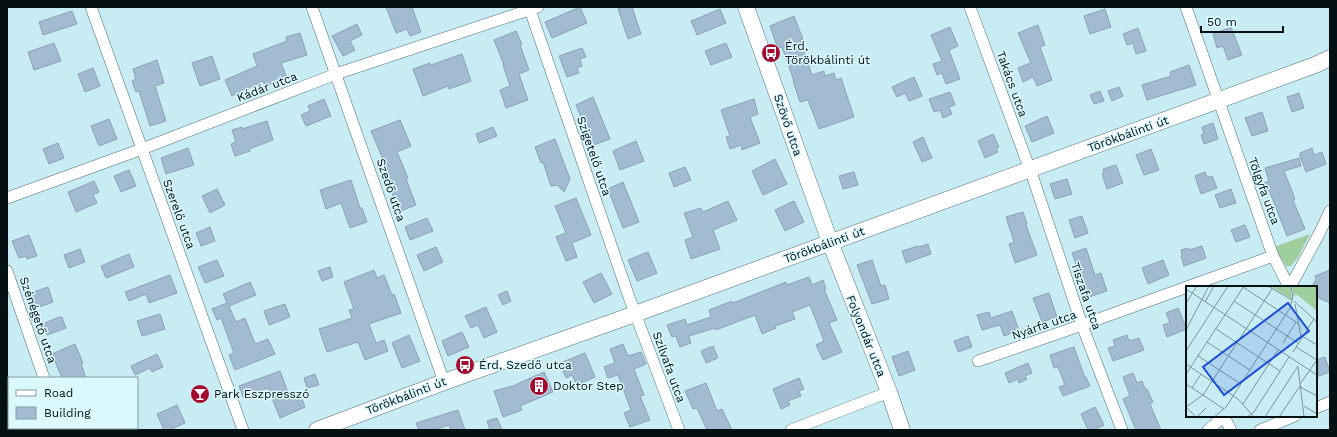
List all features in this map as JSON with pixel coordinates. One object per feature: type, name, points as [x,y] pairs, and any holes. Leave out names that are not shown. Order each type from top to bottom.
[{"type":"main road","name":"Szövő utca","points":[[746,7],[830,242]]},
{"type":"main road","name":"Törökbálinti út","points":[[317,430],[444,382],[1219,101],[1330,58]]},
{"type":"main road","name":"Folyondár utca","points":[[830,242],[889,392],[902,430]]},
{"type":"street","name":"Szerelő utca","points":[[91,7],[243,430]]},
{"type":"street","name":"Szedő utca","points":[[312,7],[444,382]]},
{"type":"street","name":"Takács utca","points":[[970,7],[1029,169]]},
{"type":"street","name":"Tölgyfa utca","points":[[1186,7],[1273,256],[1289,286]]},
{"type":"street","name":"Kádár utca","points":[[7,198],[142,149],[336,74],[532,8]]},
{"type":"street","name":"Szigetelő utca","points":[[532,8],[635,314]]},
{"type":"street","name":"Tiszafa utca","points":[[1029,169],[1082,325],[1122,430]]},
{"type":"street","points":[[1291,286],[1325,233],[1330,211]]},
{"type":"street","name":"Nyárfa utca","points":[[1190,286],[1273,256]]},
{"type":"street","name":"Szénégető utca","points":[[7,271],[44,377]]},
{"type":"street","name":"Nyárfa utca","points":[[978,361],[1186,287]]},
{"type":"street","name":"Szilvafa utca","points":[[635,314],[679,430]]},
{"type":"street","points":[[791,430],[889,392]]},
{"type":"street","points":[[1317,408],[1330,402]]},
{"type":"street","points":[[1208,430],[1223,417]]},
{"type":"street","points":[[1224,417],[1231,430]]},
{"type":"street","points":[[1260,430],[1292,417]]},
{"type":"green space","points":[[1310,234],[1298,257],[1291,266],[1286,266],[1274,247]]},
{"type":"building","points":[[386,7],[412,7],[421,32],[410,36],[407,29],[396,33]]},
{"type":"building","points":[[580,7],[587,23],[552,38],[545,22]]},
{"type":"building","points":[[632,7],[641,34],[628,39],[618,9]]},
{"type":"building","points":[[720,9],[726,23],[697,35],[691,21]]},
{"type":"building","points":[[1105,9],[1111,27],[1090,34],[1084,16]]},
{"type":"building","points":[[72,11],[77,24],[43,35],[39,22]]},
{"type":"building","points":[[794,16],[803,39],[800,40],[812,75],[824,71],[825,76],[834,73],[836,80],[841,78],[854,117],[819,129],[808,100],[800,102],[782,47],[778,49],[770,26]]},
{"type":"building","points":[[357,24],[362,35],[350,41],[355,50],[343,56],[332,36]]},
{"type":"building","points":[[1038,25],[1045,45],[1040,47],[1052,80],[1037,86],[1033,77],[1023,82],[1018,68],[1031,63],[1018,33]]},
{"type":"building","points":[[950,27],[958,46],[949,50],[960,79],[946,84],[942,73],[937,75],[933,64],[942,61],[931,35]]},
{"type":"building","points":[[1231,27],[1242,55],[1228,60],[1223,46],[1217,48],[1213,34]]},
{"type":"building","points":[[1138,28],[1146,51],[1136,54],[1133,43],[1127,45],[1123,34]]},
{"type":"building","points":[[516,31],[522,44],[520,45],[529,70],[519,74],[528,100],[506,108],[500,90],[510,86],[504,65],[494,40]]},
{"type":"building","points":[[300,33],[307,55],[281,63],[287,78],[265,86],[263,81],[232,96],[225,80],[257,66],[253,54],[287,41],[286,37]]},
{"type":"building","points":[[54,43],[61,61],[34,70],[28,52]]},
{"type":"building","points":[[726,43],[732,57],[711,65],[705,51]]},
{"type":"building","points":[[582,48],[586,57],[580,59],[582,66],[577,68],[579,73],[567,77],[559,56]]},
{"type":"building","points":[[462,54],[471,81],[449,89],[448,86],[423,96],[413,69],[430,63],[431,65]]},
{"type":"building","points":[[212,56],[220,79],[200,86],[192,63]]},
{"type":"building","points":[[157,60],[164,83],[155,86],[166,121],[150,126],[139,91],[136,92],[132,81],[136,79],[133,69]]},
{"type":"building","points":[[1189,65],[1196,85],[1147,100],[1142,85],[1171,76],[1170,72]]},
{"type":"building","points":[[93,68],[100,86],[85,92],[78,74]]},
{"type":"building","points":[[914,77],[922,96],[909,101],[905,93],[897,97],[892,87]]},
{"type":"building","points":[[1119,87],[1123,96],[1112,101],[1108,91]]},
{"type":"building","points":[[1100,91],[1104,101],[1094,104],[1090,95]]},
{"type":"building","points":[[950,92],[955,105],[949,107],[952,114],[943,118],[940,110],[934,112],[929,99]]},
{"type":"building","points":[[1299,93],[1304,108],[1292,112],[1287,97]]},
{"type":"building","points":[[593,97],[610,139],[591,146],[576,105]]},
{"type":"building","points":[[324,99],[331,116],[306,126],[301,115],[310,111],[308,106]]},
{"type":"building","points":[[754,99],[758,114],[750,117],[760,143],[742,150],[741,145],[730,149],[726,137],[730,136],[721,110]]},
{"type":"building","points":[[1262,112],[1268,131],[1252,136],[1245,118]]},
{"type":"building","points":[[1047,116],[1054,133],[1032,142],[1025,126]]},
{"type":"building","points":[[109,119],[117,139],[99,146],[91,126]]},
{"type":"building","points":[[400,120],[411,146],[397,152],[408,178],[406,179],[416,205],[398,212],[384,173],[388,171],[371,131]]},
{"type":"building","points":[[267,121],[273,140],[249,149],[250,151],[235,156],[231,144],[236,142],[232,130],[242,127],[242,129]]},
{"type":"building","points":[[1213,123],[1218,139],[1204,144],[1201,135],[1204,134],[1202,127]]},
{"type":"building","points":[[493,127],[497,136],[479,143],[476,134]]},
{"type":"building","points":[[993,134],[999,147],[996,148],[998,152],[985,158],[978,141]]},
{"type":"building","points":[[923,137],[932,158],[922,162],[913,142]]},
{"type":"building","points":[[555,139],[570,179],[564,192],[557,185],[551,186],[543,162],[541,163],[535,147]]},
{"type":"building","points":[[636,141],[644,161],[620,170],[613,151]]},
{"type":"building","points":[[58,143],[64,158],[49,164],[43,149]]},
{"type":"building","points":[[188,148],[194,165],[166,174],[161,158]]},
{"type":"building","points":[[1312,148],[1314,155],[1322,152],[1326,164],[1306,172],[1300,153]]},
{"type":"building","points":[[1151,149],[1159,170],[1144,175],[1136,155]]},
{"type":"building","points":[[1299,158],[1301,166],[1284,171],[1295,199],[1293,200],[1305,229],[1287,236],[1269,190],[1267,191],[1264,183],[1269,181],[1265,168]]},
{"type":"building","points":[[775,159],[787,184],[763,195],[752,171]]},
{"type":"building","points":[[1116,165],[1123,183],[1107,189],[1102,174],[1104,173],[1103,169]]},
{"type":"building","points":[[685,167],[691,180],[674,187],[669,173]]},
{"type":"building","points":[[129,170],[136,186],[121,192],[114,176]]},
{"type":"building","points":[[854,172],[858,185],[843,189],[839,176]]},
{"type":"building","points":[[1205,172],[1207,177],[1212,176],[1217,188],[1201,194],[1195,176]]},
{"type":"building","points":[[1067,179],[1072,194],[1055,199],[1050,184]]},
{"type":"building","points":[[351,180],[360,208],[362,208],[367,222],[350,228],[341,203],[326,209],[320,190]]},
{"type":"building","points":[[94,181],[99,192],[93,195],[97,203],[76,212],[68,192]]},
{"type":"building","points":[[623,182],[639,222],[623,228],[608,189]]},
{"type":"building","points":[[217,189],[225,205],[210,213],[202,196]]},
{"type":"building","points":[[1231,189],[1236,203],[1220,208],[1215,195]]},
{"type":"building","points":[[576,198],[591,235],[572,243],[577,257],[566,261],[556,237],[566,233],[555,206]]},
{"type":"building","points":[[728,201],[737,220],[713,230],[720,249],[691,259],[685,240],[693,237],[684,213],[701,208],[703,212]]},
{"type":"building","points":[[794,201],[804,222],[785,231],[775,210]]},
{"type":"building","points":[[1023,212],[1037,255],[1015,263],[1009,244],[1014,242],[1006,217]]},
{"type":"building","points":[[1082,216],[1088,233],[1075,238],[1069,220]]},
{"type":"building","points":[[427,218],[433,231],[410,240],[405,227]]},
{"type":"building","points":[[1245,225],[1250,237],[1236,242],[1231,230]]},
{"type":"building","points":[[210,227],[215,241],[201,246],[196,233]]},
{"type":"building","points":[[29,235],[37,256],[27,259],[26,256],[19,258],[12,241]]},
{"type":"building","points":[[928,244],[931,254],[906,263],[902,251]]},
{"type":"building","points":[[1202,246],[1206,258],[1184,266],[1181,250],[1188,248],[1189,250]]},
{"type":"building","points":[[436,247],[443,262],[424,271],[417,255]]},
{"type":"building","points":[[1086,248],[1095,275],[1101,273],[1107,291],[1086,298],[1080,280],[1082,280],[1072,253]]},
{"type":"building","points":[[80,249],[85,262],[69,268],[64,255]]},
{"type":"building","points":[[648,252],[657,273],[637,281],[628,260]]},
{"type":"building","points":[[129,254],[134,267],[106,278],[101,266]]},
{"type":"building","points":[[217,260],[224,276],[205,283],[198,267]]},
{"type":"building","points":[[872,260],[881,286],[885,285],[889,299],[872,304],[857,265]]},
{"type":"building","points":[[1163,260],[1169,275],[1148,284],[1142,268]]},
{"type":"building","points":[[330,267],[333,277],[322,281],[318,271]]},
{"type":"building","points":[[374,270],[377,278],[384,275],[392,295],[394,294],[401,313],[369,324],[376,343],[384,340],[388,351],[365,360],[358,342],[327,352],[319,329],[352,318],[349,310],[354,309],[344,282]]},
{"type":"building","points":[[1330,270],[1330,303],[1317,297],[1317,286],[1312,286],[1316,279],[1315,276]]},
{"type":"building","points":[[601,273],[612,294],[594,303],[583,282]]},
{"type":"building","points":[[170,275],[177,293],[149,303],[146,294],[129,301],[125,292]]},
{"type":"building","points":[[809,277],[812,285],[823,280],[826,289],[824,289],[837,320],[829,323],[842,352],[823,360],[816,345],[824,341],[810,305],[792,312],[795,319],[775,326],[776,328],[762,334],[755,315],[716,330],[715,328],[689,336],[691,343],[680,347],[676,336],[672,337],[667,325],[685,319],[687,325],[711,317],[709,310],[732,301],[733,303],[786,282],[787,285]]},
{"type":"building","points":[[250,282],[256,295],[229,306],[236,322],[245,318],[255,344],[268,339],[275,354],[235,370],[229,355],[234,353],[221,318],[217,320],[212,309],[227,303],[223,294]]},
{"type":"building","points":[[48,287],[53,302],[34,309],[28,294]]},
{"type":"building","points":[[507,291],[511,301],[503,305],[498,295]]},
{"type":"building","points":[[1049,293],[1057,317],[1042,322],[1033,298]]},
{"type":"building","points":[[285,304],[290,317],[269,325],[264,311]]},
{"type":"building","points":[[486,307],[497,332],[484,338],[478,325],[471,328],[465,316]]},
{"type":"building","points":[[1178,308],[1186,329],[1167,337],[1163,325],[1170,323],[1166,313]]},
{"type":"building","points":[[1012,311],[1019,330],[1004,336],[1000,325],[982,330],[977,315],[989,312],[991,318]]},
{"type":"building","points":[[160,314],[165,329],[142,336],[137,321]]},
{"type":"building","points":[[62,317],[66,328],[47,335],[43,324]]},
{"type":"building","points":[[462,332],[469,347],[448,356],[442,341]]},
{"type":"building","points":[[409,335],[420,361],[402,368],[392,343]]},
{"type":"building","points":[[1127,335],[1129,341],[1139,338],[1144,350],[1113,361],[1108,348],[1115,346],[1113,340]]},
{"type":"building","points":[[968,336],[972,347],[958,352],[954,341]]},
{"type":"building","points":[[75,344],[83,363],[81,364],[86,377],[62,377],[52,354]]},
{"type":"building","points":[[623,344],[628,356],[641,352],[646,364],[634,369],[644,395],[640,396],[650,420],[630,427],[624,413],[631,410],[618,375],[608,378],[604,367],[615,363],[610,349]]},
{"type":"building","points":[[713,346],[718,358],[706,363],[701,351]]},
{"type":"building","points":[[1074,347],[1085,378],[1086,377],[1090,386],[1063,396],[1059,387],[1065,385],[1058,367],[1054,368],[1050,355]]},
{"type":"building","points":[[908,351],[915,370],[899,376],[892,357]]},
{"type":"building","points":[[585,353],[595,377],[577,385],[572,375],[566,378],[560,363]]},
{"type":"building","points":[[157,354],[163,367],[152,372],[150,368],[135,375],[131,366]]},
{"type":"building","points":[[1325,357],[1330,372],[1317,377],[1317,360]]},
{"type":"building","points":[[1028,363],[1032,373],[1025,376],[1027,379],[1019,383],[1018,379],[1009,383],[1005,373]]},
{"type":"building","points":[[280,371],[289,395],[299,391],[305,407],[280,418],[268,388],[243,397],[239,386]]},
{"type":"building","points":[[544,372],[553,392],[520,406],[522,410],[503,417],[494,391],[513,386]]},
{"type":"building","points":[[1133,373],[1137,383],[1142,381],[1145,389],[1147,389],[1153,402],[1150,404],[1161,430],[1136,430],[1123,399],[1130,396],[1123,377]]},
{"type":"building","points":[[315,374],[319,385],[307,388],[304,378]]},
{"type":"building","points":[[799,378],[804,389],[799,391],[801,396],[788,401],[790,405],[781,409],[773,389]]},
{"type":"building","points":[[706,383],[717,411],[722,409],[732,430],[707,430],[697,408],[693,409],[685,391]]},
{"type":"building","points":[[177,405],[185,423],[169,430],[164,430],[157,414]]},
{"type":"building","points":[[1095,407],[1104,425],[1093,430],[1088,430],[1081,414]]},
{"type":"building","points":[[458,410],[465,430],[451,430],[449,425],[434,430],[419,430],[416,423]]},
{"type":"building","points":[[497,418],[502,430],[490,430],[487,421]]},
{"type":"place","name":"Érd, Törökbálinti út","points":[[771,53]]},
{"type":"place","name":"Érd, Szedő utca","points":[[465,365]]},
{"type":"place","name":"Doktor Step","points":[[539,386]]},
{"type":"place","name":"Park Eszpresszó","points":[[200,394]]}]
